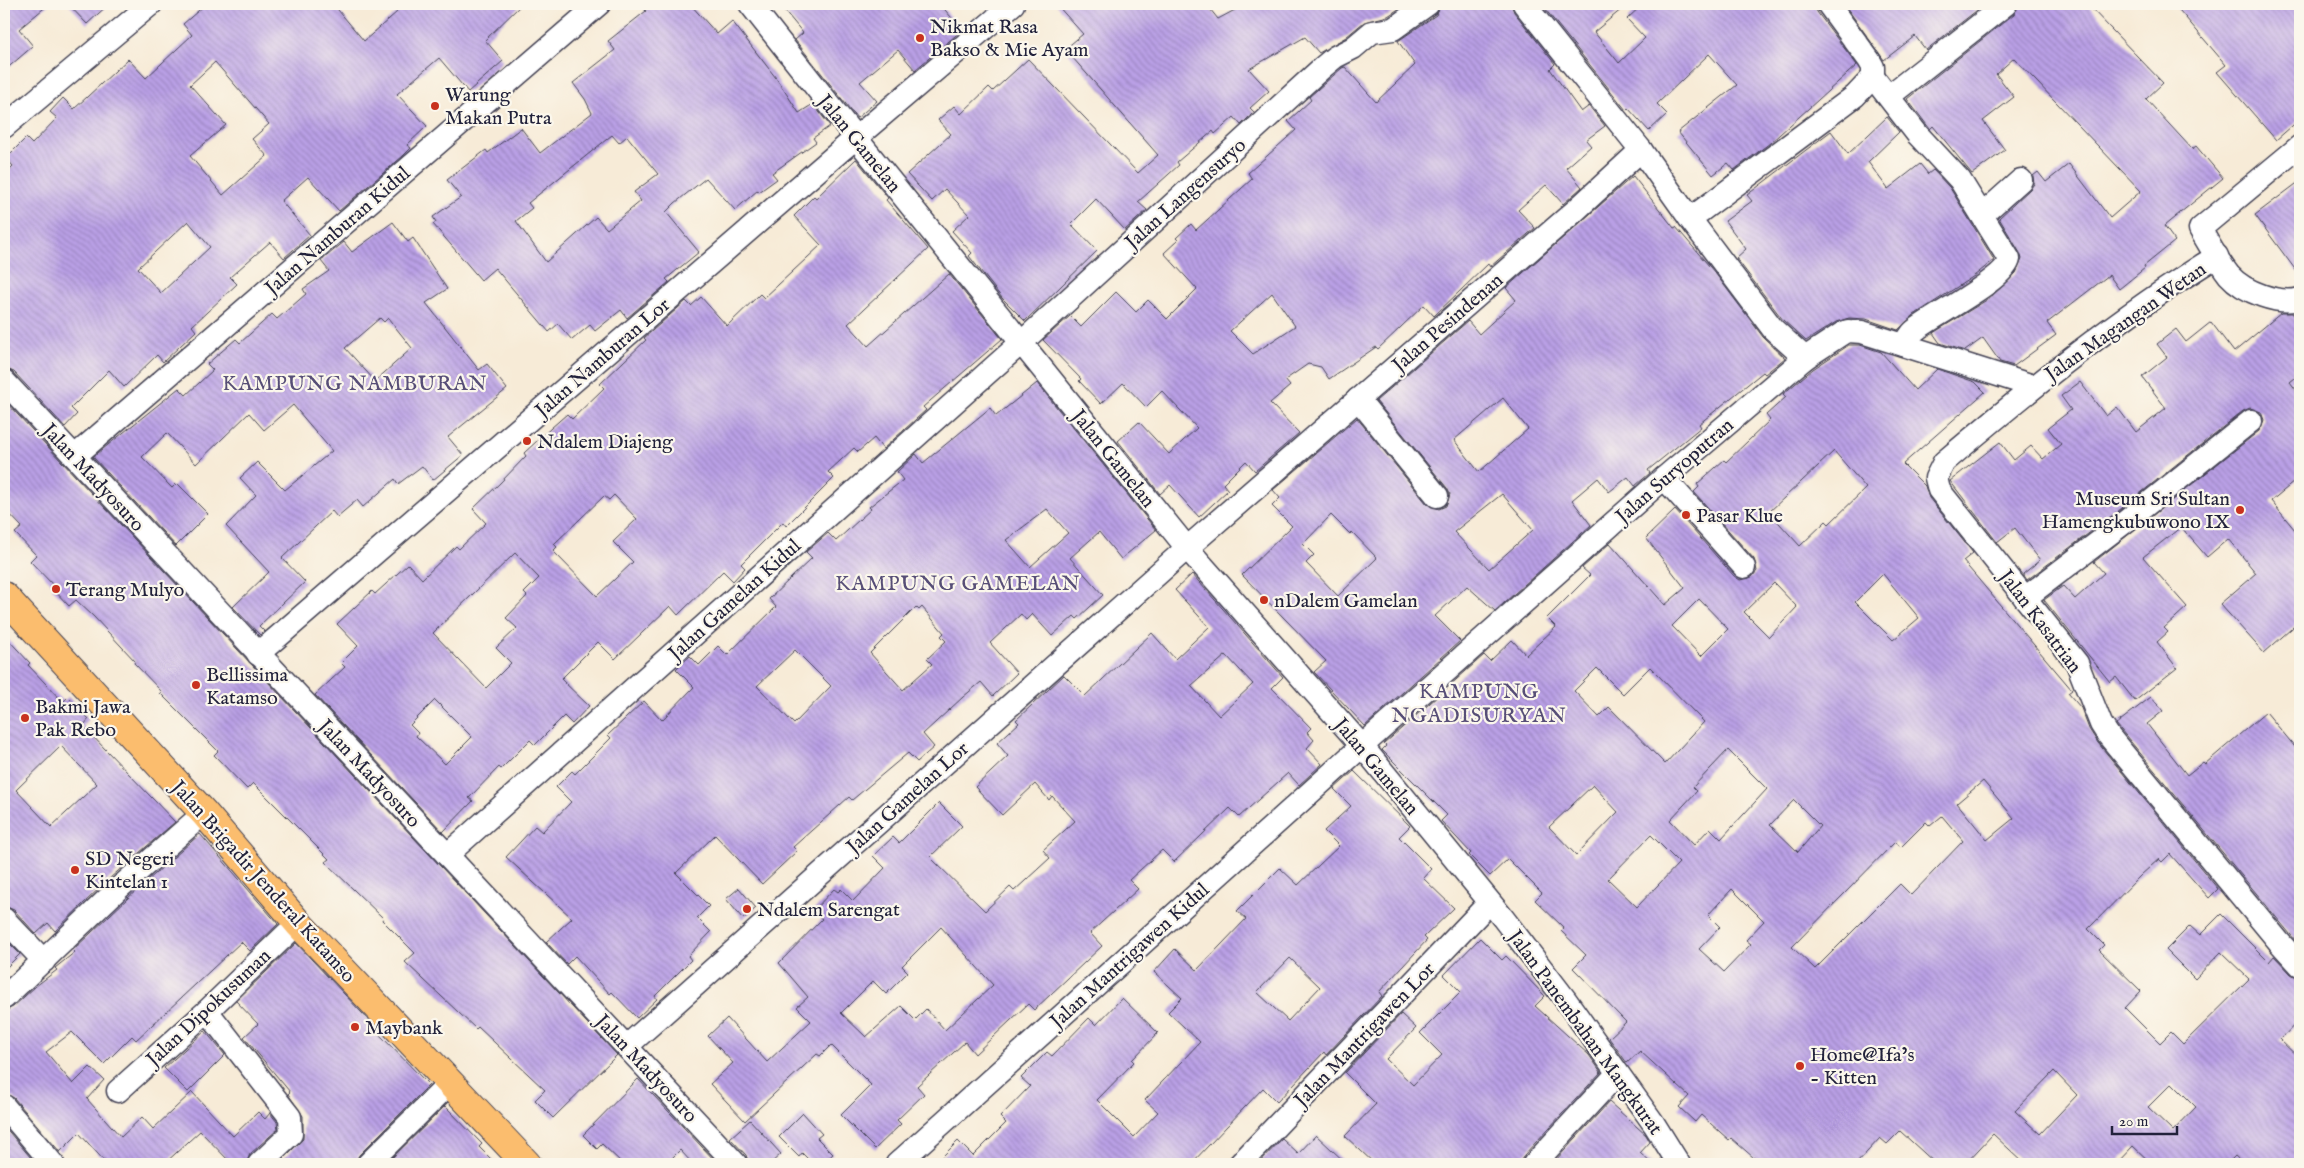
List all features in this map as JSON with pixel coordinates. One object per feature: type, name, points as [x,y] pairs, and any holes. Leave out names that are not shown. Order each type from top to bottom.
[{"type":"main road","name":"Jalan Brigadir Jenderal Katamso","points":[[4,596],[204,813],[298,923],[527,1164]]},
{"type":"street","points":[[4,127],[151,4]]},
{"type":"street","name":"Jalan Namburan Kidul","points":[[75,456],[599,4]]},
{"type":"street","name":"Jalan Gamelan","points":[[750,4],[1187,548],[1362,746],[1489,903]]},
{"type":"street","name":"Jalan Namburan Lor","points":[[258,654],[1013,4]]},
{"type":"street","name":"Jalan Langensuryo","points":[[1021,342],[1323,67],[1353,48],[1372,32],[1393,29],[1428,4]]},
{"type":"street","points":[[1524,4],[1641,150],[1690,219],[1773,329],[1805,358]]},
{"type":"street","points":[[1828,4],[1873,67],[1873,77],[1918,134],[1960,180],[2009,259],[2007,266],[1974,292],[1913,332],[1904,345]]},
{"type":"street","points":[[1889,96],[2006,4]]},
{"type":"street","points":[[1690,219],[1855,96],[1873,77]]},
{"type":"street","points":[[2300,146],[2200,229],[2230,276],[2250,290],[2272,300],[2300,299]]},
{"type":"street","name":"Jalan Pesindenan","points":[[1187,548],[1576,210],[1641,150]]},
{"type":"street","points":[[1982,215],[2021,180]]},
{"type":"street","name":"Jalan Magangan Wetan","points":[[2033,386],[2182,278],[2217,256]]},
{"type":"street","name":"Jalan Suryoputran","points":[[1362,746],[1664,478],[1805,358],[1835,337],[1848,331],[1862,332],[2033,386]]},
{"type":"street","name":"Jalan Gamelan Kidul","points":[[447,855],[1021,342]]},
{"type":"street","name":"Jalan Madyosuro","points":[[4,381],[736,1164]]},
{"type":"street","name":"Jalan Kasatrian","points":[[2033,386],[1944,462],[1936,478],[1939,490],[2077,663],[2100,724],[2108,735],[2300,965]]},
{"type":"street","points":[[1358,399],[1437,496]]},
{"type":"street","points":[[2025,598],[2125,522],[2251,421]]},
{"type":"street","points":[[1664,478],[1744,567]]},
{"type":"street","name":"Jalan Gamelan Lor","points":[[627,1046],[1187,548]]},
{"type":"street","name":"Jalan Mantrigawen Kidul","points":[[897,1164],[1362,746]]},
{"type":"street","points":[[4,998],[119,888],[204,813]]},
{"type":"street","name":"Jalan Panembahan Mangkurat","points":[[1489,903],[1565,998],[1654,1124],[1679,1164]]},
{"type":"street","name":"Jalan Mantrigawen Lor","points":[[1240,1164],[1489,903]]},
{"type":"street","points":[[4,919],[44,961]]},
{"type":"street","name":"Jalan Dipokusuman","points":[[118,1091],[206,1011],[298,923]]},
{"type":"street","points":[[206,1011],[290,1117],[291,1134],[259,1164]]},
{"type":"street","points":[[1534,1164],[1617,1074]]},
{"type":"street","points":[[368,1164],[450,1083]]},
{"type":"street","points":[[4,1106],[53,1164]]},
{"type":"building","points":[[4,4],[49,4],[19,29],[33,46],[4,71]]},
{"type":"building","points":[[68,4],[109,4],[87,24]]},
{"type":"building","points":[[206,4],[333,4],[364,41],[397,12],[390,4],[522,4],[485,40],[503,61],[468,92],[439,58],[397,94],[427,126],[407,145],[411,148],[403,156],[339,211],[308,177],[281,201],[310,235],[284,258],[270,242],[230,277],[237,284],[192,326],[196,331],[163,362],[157,355],[124,387],[109,370],[71,408],[77,414],[65,427],[14,372],[4,368],[4,175],[13,166],[6,158],[26,138],[32,144],[57,118],[50,112],[63,98],[74,109],[128,59],[146,78],[192,35],[183,24]],"holes":[[[215,62],[269,124],[252,139],[267,156],[223,195],[190,156],[226,125],[190,85]],[[188,221],[210,247],[161,293],[138,268]]]},
{"type":"building","points":[[640,4],[690,4],[717,34],[732,21],[776,78],[799,113],[813,104],[830,126],[813,138],[816,142],[772,173],[777,179],[759,192],[758,190],[735,210],[706,178],[675,203],[666,212],[699,252],[666,279],[669,282],[627,318],[621,310],[595,331],[590,325],[572,340],[558,324],[549,332],[495,268],[481,280],[433,224],[436,222],[433,217],[461,197],[447,180],[486,150],[488,153],[521,128],[540,153],[592,113],[585,99],[573,83],[615,50],[608,41],[646,11]],"holes":[[[612,135],[619,143],[627,136],[658,174],[634,192],[641,201],[607,229],[596,217],[546,262],[516,221],[532,208],[528,203]]]},
{"type":"building","points":[[779,4],[940,4],[962,30],[915,70],[898,50],[860,82],[877,101],[857,118],[795,40],[803,33]]},
{"type":"building","points":[[1056,4],[1206,4],[1218,19],[1246,4],[1406,4],[1388,16],[1364,22],[1346,37],[1319,53],[1305,37],[1249,69],[1269,91],[1250,108],[1254,112],[1241,125],[1234,117],[1215,134],[1213,131],[1177,162],[1179,165],[1138,202],[1147,210],[1125,230],[1096,199],[1071,224],[1097,251],[1025,321],[1002,298],[969,256],[972,253],[952,231],[969,215],[945,189],[932,201],[907,174],[951,134],[938,120],[954,106],[961,114],[989,87],[993,91],[1028,59],[1138,173],[1158,155],[1065,49],[1083,34]]},
{"type":"building","points":[[1441,4],[1511,4],[1514,12],[1555,64],[1550,69],[1581,112],[1589,106],[1605,126],[1586,140],[1591,146],[1566,168],[1582,187],[1563,204],[1546,185],[1518,210],[1535,228],[1490,267],[1488,264],[1434,316],[1424,305],[1378,349],[1376,347],[1329,379],[1321,367],[1308,364],[1285,380],[1290,386],[1270,403],[1299,433],[1255,471],[1246,461],[1223,484],[1228,490],[1199,517],[1170,485],[1160,494],[1118,441],[1139,422],[1169,454],[1197,428],[1162,391],[1146,407],[1123,383],[1101,404],[1079,381],[1081,379],[1043,340],[1070,316],[1081,327],[1116,292],[1136,312],[1148,300],[1167,319],[1197,289],[1164,253],[1178,240],[1176,238],[1191,224],[1196,230],[1252,179],[1248,173],[1296,130],[1288,121],[1311,100],[1309,97],[1342,68],[1345,67],[1376,102],[1415,65],[1398,41],[1436,15]],"holes":[[[1272,293],[1295,326],[1253,354],[1230,331]]]},
{"type":"building","points":[[1541,4],[1628,4],[1594,32],[1619,63],[1645,38],[1627,19],[1643,4],[1815,4],[1817,12],[1857,65],[1770,143],[1734,170],[1728,163],[1713,175],[1678,132],[1737,85],[1709,54],[1657,104],[1667,114],[1649,131],[1628,108],[1626,110]]},
{"type":"building","points":[[1844,4],[1985,4],[1926,50],[1915,36],[1884,60]]},
{"type":"building","points":[[2019,4],[2087,4],[2163,83],[2146,99],[2192,149],[2196,146],[2223,178],[2164,226],[2175,241],[2144,266],[2145,268],[2119,289],[2109,275],[2047,323],[2056,335],[2014,366],[2000,362],[1983,338],[1965,351],[1940,343],[1933,333],[1990,298],[2016,273],[2022,259],[1999,218],[2030,189],[2034,184],[2033,176],[2038,172],[2046,182],[2069,164],[2110,218],[2141,191],[2014,58],[1996,74],[2014,97],[1983,121],[2005,150],[1972,174],[1933,126],[1930,129],[1907,99],[2014,14]]},
{"type":"building","points":[[2174,4],[2300,4],[2300,119],[2276,140],[2217,72],[2226,65]]},
{"type":"building","points":[[1887,117],[1899,132],[1868,162],[1888,189],[1920,164],[1928,174],[1933,170],[1950,188],[1994,260],[1974,276],[1914,315],[1898,330],[1866,319],[1849,318],[1836,322],[1806,341],[1783,320],[1736,258],[1746,249],[1725,221],[1752,201],[1747,195],[1831,131],[1848,154]]},
{"type":"building","points":[[856,159],[888,198],[886,200],[928,249],[848,324],[868,346],[949,274],[1002,339],[923,407],[926,410],[883,449],[874,438],[858,452],[854,448],[828,472],[834,478],[786,526],[783,522],[741,564],[745,568],[733,581],[723,571],[678,615],[670,606],[615,659],[598,642],[561,679],[589,706],[572,724],[564,716],[535,745],[530,740],[501,769],[499,767],[469,798],[473,801],[443,832],[315,695],[345,667],[341,663],[358,646],[337,624],[372,591],[375,594],[408,564],[422,579],[456,546],[459,549],[486,523],[473,509],[526,456],[524,453],[567,414],[572,419],[604,388],[600,384],[646,340],[644,338],[686,301],[691,306],[701,297],[727,326],[760,294],[764,298],[821,245],[794,216],[814,196],[816,198]],"holes":[[[614,495],[637,519],[613,542],[633,562],[597,596],[553,551],[557,547],[554,544],[604,496],[609,500]],[[515,553],[539,578],[524,593],[527,596],[506,618],[517,628],[496,648],[511,663],[486,688],[433,633]],[[435,700],[472,737],[445,764],[416,736],[418,733],[410,725]]]},
{"type":"building","points":[[1633,176],[1674,228],[1676,227],[1715,273],[1763,337],[1785,358],[1765,374],[1763,372],[1699,424],[1701,427],[1648,470],[1650,473],[1635,486],[1628,477],[1609,492],[1598,478],[1572,500],[1591,525],[1495,611],[1467,586],[1435,616],[1460,641],[1365,726],[1314,672],[1326,661],[1242,575],[1292,526],[1272,506],[1280,498],[1273,490],[1357,418],[1427,504],[1439,509],[1446,506],[1450,494],[1447,488],[1376,401],[1468,321],[1479,334],[1516,300],[1506,288]],"holes":[[[1503,398],[1528,429],[1479,472],[1454,440]],[[1502,494],[1533,530],[1489,569],[1454,532]],[[1331,515],[1350,534],[1352,532],[1377,558],[1338,596],[1306,563],[1314,555],[1303,544]]]},
{"type":"building","points":[[2300,181],[2300,276],[2255,215]]},
{"type":"building","points":[[393,222],[408,242],[413,238],[447,289],[426,303],[479,370],[487,364],[507,389],[448,437],[463,455],[433,480],[422,466],[398,484],[395,479],[363,507],[357,500],[337,517],[332,511],[282,558],[305,582],[259,626],[264,631],[260,635],[233,607],[269,572],[226,526],[256,495],[240,478],[257,462],[285,490],[332,451],[293,405],[264,430],[249,413],[196,464],[167,433],[142,457],[172,488],[177,483],[208,514],[176,546],[93,457],[179,388],[186,395],[213,370],[207,364],[236,339],[240,343],[272,314],[277,319],[306,294],[303,289],[329,271],[321,261],[344,242],[352,252]],"holes":[[[380,318],[384,322],[388,318],[412,348],[375,381],[345,348]]]},
{"type":"building","points":[[2281,313],[2292,313],[2300,323],[2300,374],[2290,382],[2300,395],[2300,477],[2271,501],[2300,536],[2300,621],[2264,653],[2220,604],[2256,573],[2228,539],[2207,557],[2181,527],[2143,557],[2187,607],[2164,628],[2168,632],[2157,642],[2177,668],[2135,701],[2116,677],[2110,682],[2044,600],[2063,586],[2075,599],[2104,573],[2094,562],[2259,431],[2264,420],[2261,412],[2250,408],[2243,411],[2117,512],[2027,580],[2023,574],[2040,560],[2015,528],[1997,542],[1950,481],[2000,442],[2014,460],[2031,446],[2043,459],[2061,444],[2048,428],[2071,410],[2061,396],[2080,382],[2106,416],[2117,407],[2136,432],[2166,408],[2142,377],[2167,357],[2157,344],[2176,329],[2186,342],[2211,322],[2234,352]]},
{"type":"building","points":[[1849,345],[1860,345],[1881,352],[1915,390],[1937,369],[1975,382],[1985,392],[1903,464],[1925,486],[1929,498],[1973,553],[1963,561],[2072,690],[2068,693],[2081,708],[2089,729],[2098,743],[2218,889],[2209,898],[2170,854],[2162,862],[2159,859],[2141,875],[2088,929],[2104,945],[2099,950],[2141,991],[2125,1008],[2160,1043],[2171,1032],[2183,1044],[2249,979],[2221,952],[2195,979],[2166,950],[2190,926],[2200,935],[2221,914],[2269,962],[2274,956],[2291,974],[2300,978],[2300,1019],[2280,1040],[2300,1059],[2300,1164],[2244,1164],[2235,1156],[2227,1164],[2152,1164],[2133,1146],[2116,1164],[2025,1164],[1993,1134],[1965,1164],[1936,1164],[1900,1131],[1887,1144],[1880,1138],[1856,1164],[1761,1164],[1731,1138],[1729,1140],[1701,1115],[1695,1122],[1679,1107],[1689,1096],[1640,1051],[1627,1063],[1609,1038],[1626,1022],[1573,968],[1586,955],[1561,931],[1564,928],[1535,900],[1542,893],[1508,859],[1490,876],[1469,855],[1471,853],[1441,821],[1447,815],[1382,750],[1386,746],[1384,744],[1484,655],[1490,661],[1512,640],[1526,655],[1556,627],[1547,618],[1590,575],[1582,568],[1610,543],[1665,605],[1685,588],[1646,538],[1675,510],[1734,576],[1740,580],[1752,577],[1757,571],[1754,559],[1694,492],[1699,487],[1697,484],[1724,460],[1726,462],[1770,420],[1766,415],[1786,397],[1783,394],[1813,369]],"holes":[[[1834,451],[1866,488],[1829,524],[1826,521],[1800,546],[1769,512]],[[1883,574],[1919,618],[1893,640],[1855,602]],[[1774,583],[1797,607],[1769,637],[1744,612]],[[1699,599],[1728,629],[1701,656],[1672,626]],[[1650,667],[1704,722],[1665,764],[1609,707],[1599,717],[1574,691],[1597,668],[1623,694]],[[1728,750],[1767,789],[1721,839],[1710,828],[1694,845],[1670,820],[1697,791],[1693,787]],[[1983,781],[2014,818],[1987,840],[1957,803]],[[1593,785],[1618,812],[1576,855],[1549,827]],[[1794,800],[1820,826],[1798,852],[1770,825]],[[1942,816],[1963,841],[1911,895],[1900,884],[1815,969],[1792,947],[1895,842],[1901,847],[1926,822],[1930,826]],[[1651,835],[1679,863],[1637,907],[1608,879]],[[1732,889],[1764,921],[1746,940],[1751,944],[1724,972],[1699,949],[1720,927],[1708,915]],[[2054,1071],[2077,1095],[2040,1134],[2015,1111]],[[2172,1083],[2196,1107],[2173,1131],[2148,1107]]]},
{"type":"building","points":[[1037,383],[1156,530],[1121,559],[1099,532],[1070,558],[1103,595],[1077,619],[1074,616],[1052,636],[1032,614],[1026,620],[1021,614],[990,643],[1017,673],[993,696],[981,682],[923,734],[934,747],[917,762],[908,753],[852,800],[849,797],[793,847],[797,851],[762,884],[715,835],[676,873],[709,906],[697,918],[711,932],[688,956],[691,960],[655,996],[657,999],[637,1018],[612,992],[610,994],[575,956],[567,964],[546,942],[572,918],[506,857],[535,826],[542,832],[571,802],[556,787],[572,771],[575,774],[611,738],[608,735],[644,701],[662,720],[694,687],[676,669],[690,656],[699,665],[718,646],[727,655],[776,607],[769,599],[812,558],[806,552],[828,533],[836,541],[871,509],[869,507],[903,480],[897,472],[916,454],[923,463],[990,408],[996,416]],"holes":[[[1047,509],[1068,533],[1030,567],[1006,540]],[[916,607],[919,610],[922,607],[944,633],[941,636],[946,641],[927,659],[932,664],[903,690],[870,653]],[[795,650],[831,686],[794,724],[757,686]]]},
{"type":"building","points":[[4,400],[617,1055],[553,1118],[535,1100],[545,1090],[478,1027],[476,1029],[405,962],[415,953],[382,920],[383,918],[325,862],[329,859],[253,783],[247,789],[214,755],[218,751],[160,693],[162,692],[94,617],[76,600],[69,606],[52,588],[54,586],[30,561],[36,555],[15,533],[22,527],[4,508]]},
{"type":"building","points":[[1192,574],[1283,677],[1272,688],[1311,728],[1307,732],[1314,740],[1307,748],[1322,764],[1299,785],[1288,773],[1239,817],[1230,808],[1174,862],[1162,850],[1129,880],[1138,889],[1090,933],[1102,946],[1034,1010],[1028,1004],[975,1054],[965,1042],[917,1086],[924,1094],[897,1120],[901,1124],[875,1149],[841,1115],[871,1085],[831,1045],[820,1056],[817,1054],[745,1121],[710,1084],[733,1063],[708,1036],[727,1018],[767,1062],[811,1021],[797,1007],[808,997],[779,963],[822,919],[813,911],[834,889],[838,892],[841,889],[853,901],[885,868],[873,856],[893,837],[899,843],[939,803],[962,826],[930,857],[985,911],[1010,887],[1014,891],[1050,858],[1043,850],[1075,821],[1052,796],[1049,800],[1035,784],[1002,815],[975,787],[1008,756],[997,743],[1019,723],[1016,720],[1064,675],[1085,696],[1152,633],[1175,659],[1209,627],[1175,590]],"holes":[[[1226,655],[1253,684],[1219,716],[1191,686]],[[941,927],[993,985],[945,1030],[926,1009],[915,1020],[901,1006],[866,1037],[841,1013],[873,981],[886,994],[908,972],[902,966]]]},
{"type":"building","name":"SD Negeri Kintelan 1","points":[[4,635],[30,663],[28,665],[63,702],[68,697],[89,719],[83,726],[175,822],[110,878],[55,931],[48,923],[36,934],[14,910],[4,906]],"holes":[[[61,746],[97,784],[51,827],[16,790]]]},
{"type":"building","points":[[2151,697],[2163,711],[2147,724],[2187,775],[2203,762],[2205,764],[2266,712],[2300,753],[2300,946],[2116,724]]},
{"type":"building","points":[[1354,771],[1410,826],[1399,837],[1431,869],[1423,878],[1454,908],[1424,937],[1427,940],[1379,992],[1382,996],[1326,1055],[1324,1052],[1277,1102],[1263,1088],[1191,1164],[935,1164],[958,1141],[973,1156],[1006,1123],[1000,1117],[1030,1086],[1021,1078],[1047,1052],[1052,1056],[1089,1018],[1096,1025],[1122,998],[1158,1033],[1132,1060],[1134,1062],[1097,1100],[1134,1137],[1158,1112],[1145,1100],[1200,1042],[1168,1012],[1182,998],[1154,972],[1175,949],[1197,970],[1246,919],[1237,911],[1280,868],[1298,885],[1339,846],[1324,831],[1351,806],[1334,789]],"holes":[[[1290,958],[1320,987],[1288,1021],[1257,992]]]},
{"type":"building","points":[[200,834],[278,924],[250,951],[241,942],[136,1040],[132,1036],[104,1064],[72,1032],[46,1052],[73,1084],[90,1067],[104,1080],[87,1099],[121,1137],[142,1117],[153,1129],[192,1092],[233,1136],[258,1112],[265,1119],[270,1113],[277,1122],[278,1129],[250,1154],[246,1164],[232,1164],[200,1131],[164,1164],[107,1164],[79,1133],[60,1152],[14,1098],[4,1093],[4,1011],[13,1007],[57,970],[55,968],[75,952],[73,950]]},
{"type":"building","points":[[739,888],[756,908],[743,919],[726,899]]},
{"type":"building","points":[[4,938],[20,954],[4,970]]},
{"type":"building","points":[[1480,938],[1502,960],[1506,956],[1545,996],[1535,1006],[1589,1055],[1601,1072],[1524,1155],[1519,1164],[1375,1164],[1345,1136],[1376,1104],[1345,1073],[1401,1014],[1416,1028],[1386,1059],[1413,1085],[1442,1055],[1420,1033],[1461,992],[1444,975]]},
{"type":"building","points":[[296,943],[378,1030],[377,1032],[429,1085],[359,1155],[355,1164],[278,1164],[303,1139],[303,1116],[288,1094],[290,1092],[244,1037],[258,1024],[236,1001]]},
{"type":"building","points":[[205,1031],[225,1055],[188,1092],[164,1068]]},
{"type":"building","points":[[638,1079],[718,1164],[693,1164],[680,1150],[666,1164],[623,1164],[602,1144],[597,1149],[583,1135]]},
{"type":"building","points":[[1609,1102],[1646,1135],[1650,1142],[1640,1153],[1652,1164],[1557,1164],[1554,1162]]},
{"type":"building","points":[[445,1106],[482,1144],[479,1147],[496,1164],[386,1164]]},
{"type":"building","points":[[803,1113],[822,1134],[817,1138],[833,1154],[822,1164],[813,1164],[802,1153],[799,1157],[779,1137]]},
{"type":"building","points":[[750,1120],[781,1154],[770,1164],[749,1164],[746,1155],[730,1138]]},
{"type":"building","points":[[4,1126],[36,1164],[4,1164]]},
{"type":"building","points":[[1316,1135],[1347,1164],[1258,1164],[1282,1139],[1298,1154]]},
{"type":"place","name":"Nikmat Rasa Bakso & Mie Ayam","points":[[920,38]]},
{"type":"place","name":"Warung Makan Putra","points":[[435,106]]},
{"type":"place","name":"Ndalem Diajeng","points":[[527,441]]},
{"type":"place","name":"Museum Sri Sultan Hamengkubuwono IX","points":[[2240,510]]},
{"type":"place","name":"Pasar Klue","points":[[1686,515]]},
{"type":"place","name":"Terang Mulyo","points":[[56,589]]},
{"type":"place","name":"nDalem Gamelan","points":[[1264,600]]},
{"type":"place","name":"Bellissima Katamso","points":[[196,685]]},
{"type":"place","name":"Bakmi Jawa Pak Rebo","points":[[25,718]]},
{"type":"place","name":"SD Negeri Kintelan 1","points":[[75,870]]},
{"type":"place","name":"Ndalem Sarengat","points":[[747,909]]},
{"type":"place","name":"Maybank","points":[[355,1027]]},
{"type":"place","name":"Home@Ifa’s - Kitten","points":[[1800,1066]]},
{"type":"district","name":"KAMPUNG NAMBURAN","points":[[355,383]]},
{"type":"district","name":"KAMPUNG GAMELAN","points":[[958,583]]},
{"type":"district","name":"KAMPUNG NGADISURYAN","points":[[1479,703]]}]
